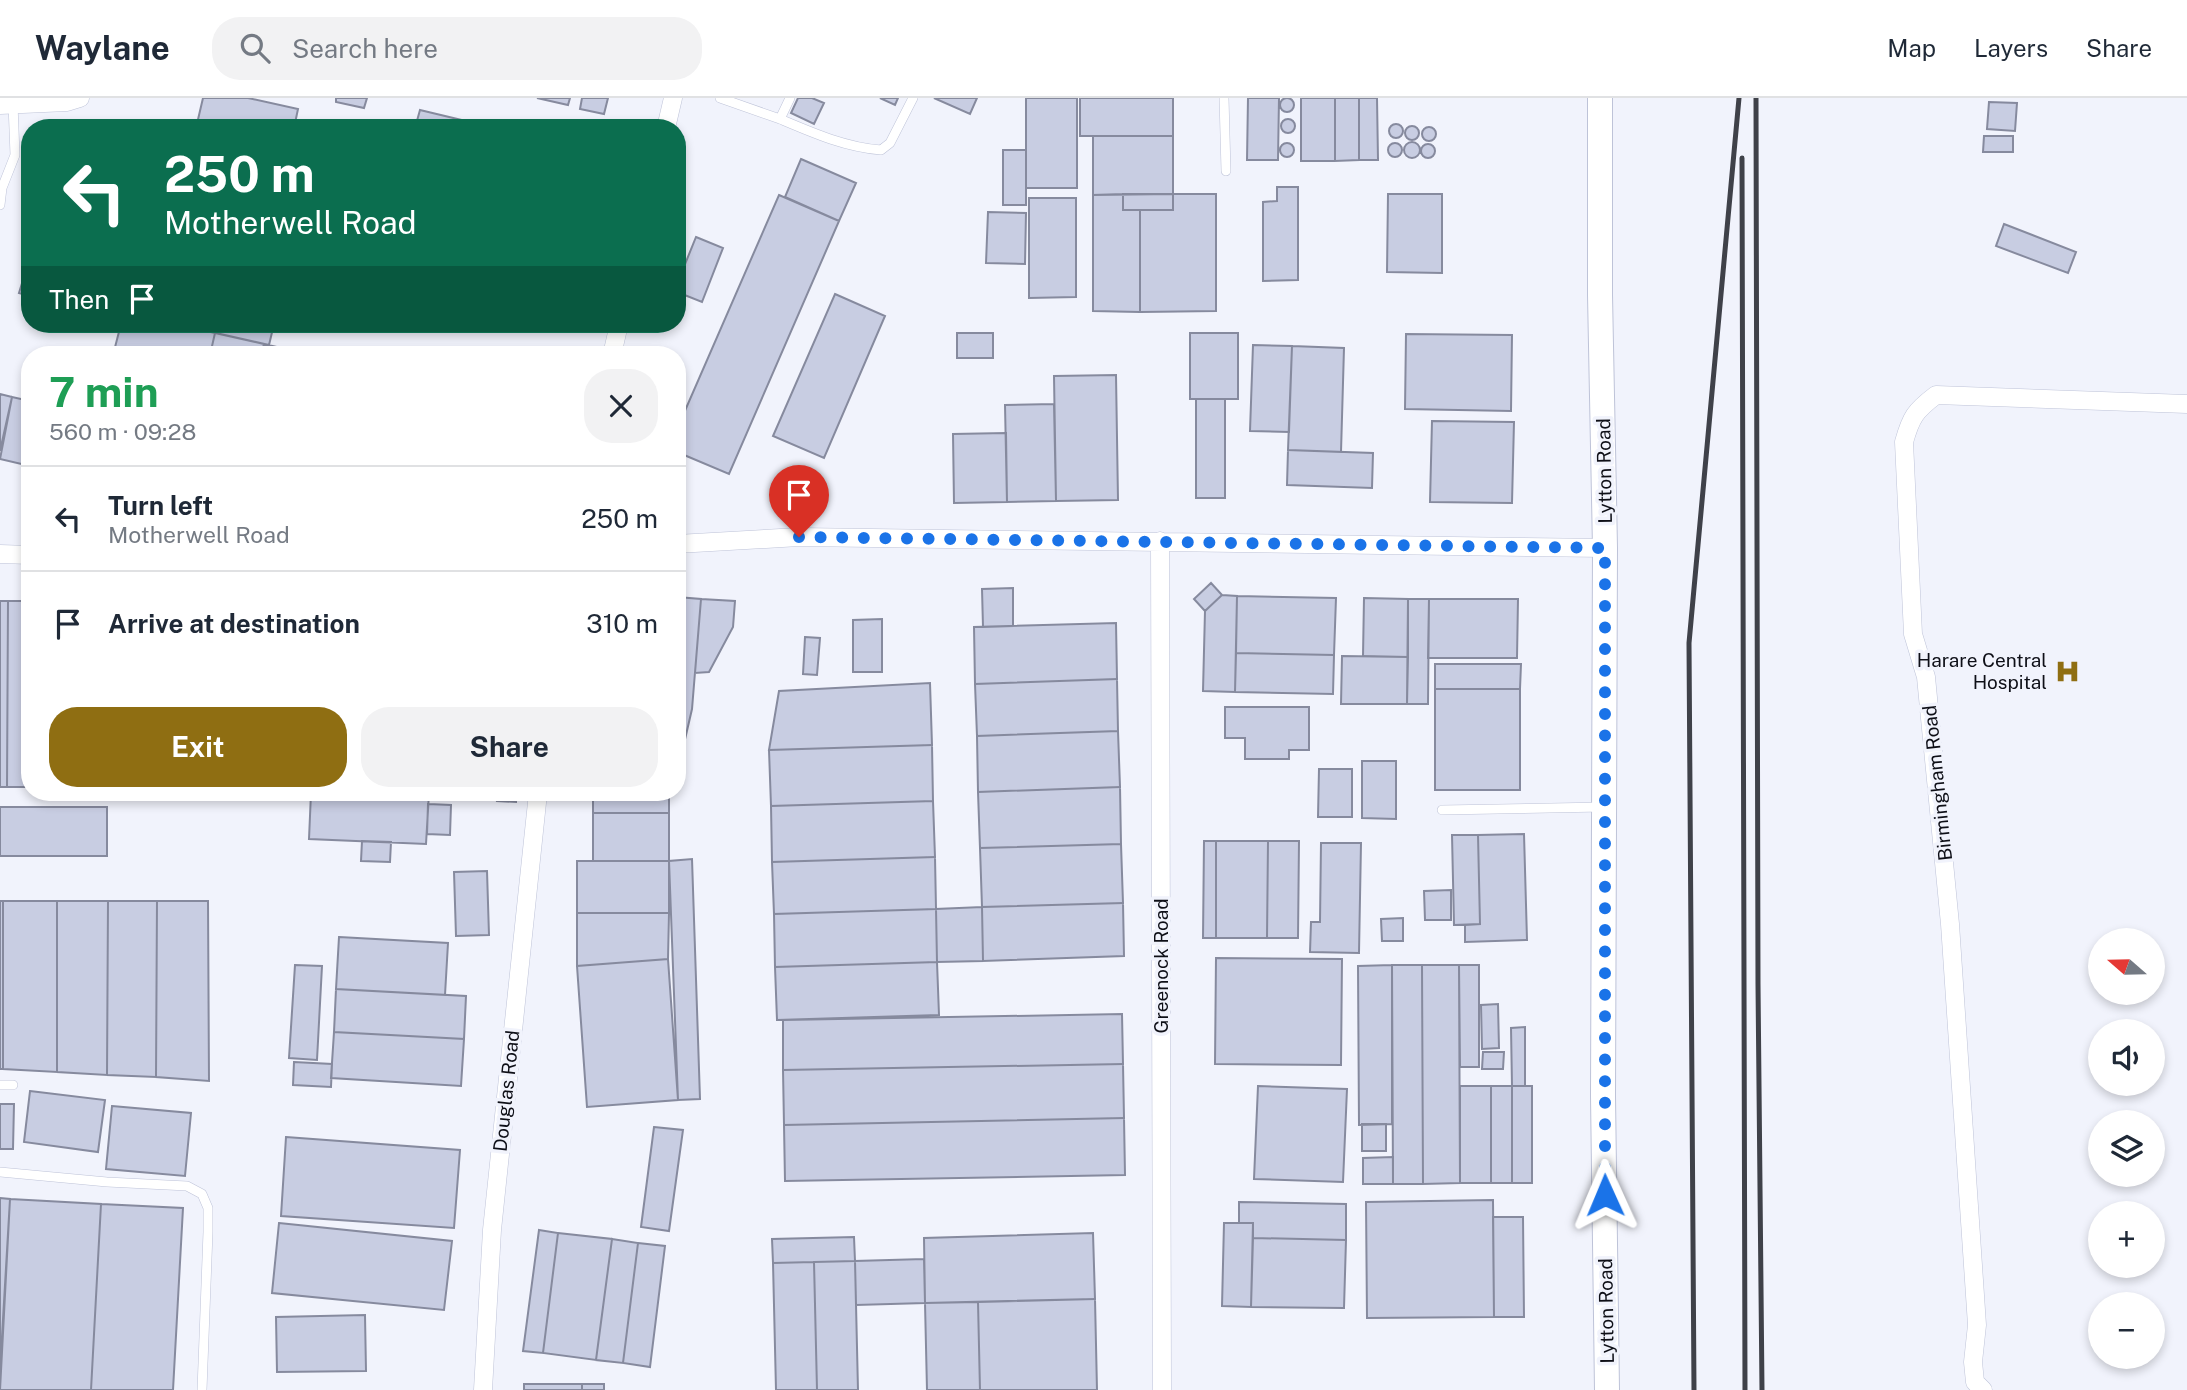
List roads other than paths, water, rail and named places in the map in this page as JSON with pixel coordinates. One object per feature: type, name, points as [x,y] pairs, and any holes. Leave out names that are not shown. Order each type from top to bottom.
[{"type":"main road","name":"Lytton Road","points":[[1600,98],[1600,295],[1605,548],[1604,1096],[1607,1390]]},
{"type":"street","points":[[7,105],[67,102],[80,98]]},
{"type":"street","points":[[668,119],[673,98]]},
{"type":"street","name":"Birmingham Road","points":[[1983,1390],[1976,1382],[1973,1362],[1977,1325],[1951,924],[1926,677],[1913,634],[1904,442],[1918,409],[1936,395],[2187,404]]},
{"type":"street","points":[[686,543],[799,537],[1605,548]]},
{"type":"street","name":"Greenock Road","points":[[1160,541],[1162,1390]]},
{"type":"street","points":[[0,554],[21,555]]},
{"type":"street","name":"Douglas Road","points":[[484,1390],[492,1230],[537,801]]},
{"type":"lane","points":[[720,98],[780,119],[823,138],[863,149],[881,150],[890,144],[913,98]]},
{"type":"lane","points":[[780,119],[790,98]]},
{"type":"lane","points":[[1224,98],[1226,172]]},
{"type":"lane","points":[[0,205],[1,185],[15,155],[7,105]]},
{"type":"lane","points":[[1442,810],[1604,807]]},
{"type":"lane","points":[[0,1085],[13,1086]]},
{"type":"lane","points":[[0,1172],[187,1186],[201,1194],[208,1208],[202,1390]]},
{"type":"railway","points":[[1694,1390],[1689,643],[1739,98]]},
{"type":"railway","points":[[1756,98],[1758,984],[1762,1390]]},
{"type":"railway","points":[[1742,158],[1745,1390]]},
{"type":"place","name":"Harare Central Hospital","points":[[2067,671]]}]
